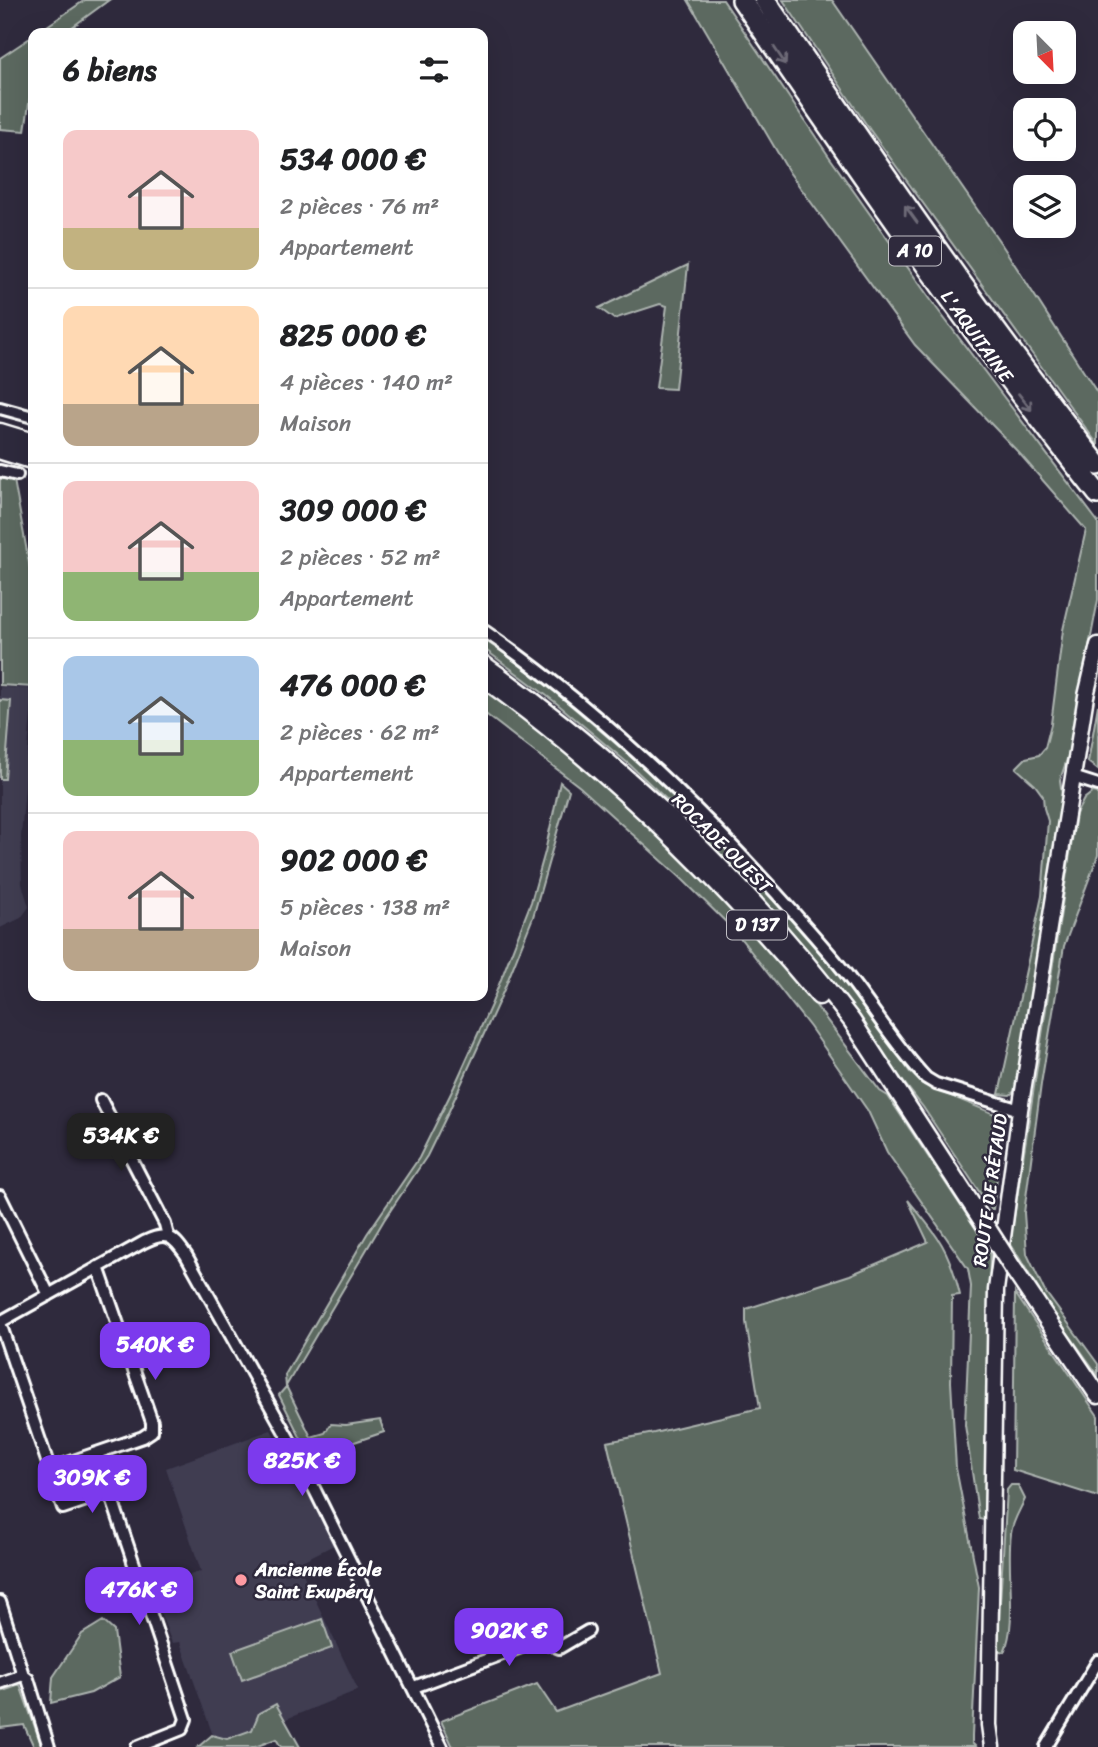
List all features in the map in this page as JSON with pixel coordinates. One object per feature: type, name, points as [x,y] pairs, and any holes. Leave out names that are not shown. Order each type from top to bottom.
[{"type":"highway","name":"L'AQUITAINE","points":[[742,0],[878,201],[1019,394],[1098,494]]},
{"type":"highway","name":"L'AQUITAINE","points":[[765,0],[894,191],[1034,383],[1098,465]]},
{"type":"highway","points":[[0,449],[28,457]]},
{"type":"main road","points":[[0,432],[28,440]]},
{"type":"main road","points":[[0,442],[28,451]]},
{"type":"main road","name":"ROUTE DE RÉTAUD","points":[[992,1747],[989,1725],[996,1290],[1020,1110],[1086,696],[1098,645]]},
{"type":"main road","name":"ROCADE OUEST","points":[[488,668],[591,748],[689,837],[744,892],[830,993],[875,1054],[894,1088],[1098,1395]]},
{"type":"main road","name":"ROCADE OUEST","points":[[488,682],[606,776],[705,870],[790,962],[894,1088]]},
{"type":"street","points":[[0,408],[28,416]]},
{"type":"street","points":[[0,471],[17,475]]},
{"type":"street","points":[[488,634],[569,695],[672,785],[836,961],[926,1078],[946,1088],[1020,1110]]},
{"type":"street","points":[[1073,777],[1098,785]]},
{"type":"street","points":[[101,1100],[160,1215],[168,1236]]},
{"type":"street","points":[[0,1196],[49,1294]]},
{"type":"street","points":[[110,1492],[64,1508],[0,1322],[156,1237],[168,1236],[187,1255],[296,1452],[442,1747]]},
{"type":"street","points":[[50,1469],[149,1434],[153,1427],[98,1267]]},
{"type":"street","points":[[97,1454],[186,1720],[182,1729],[136,1747]]},
{"type":"street","points":[[0,1602],[49,1747]]},
{"type":"street","points":[[414,1687],[540,1640],[559,1647],[588,1631]]},
{"type":"street","points":[[1046,1747],[1098,1661]]},
{"type":"street","points":[[0,1683],[23,1675]]},
{"type":"shaded area","points":[[85,0],[109,0],[71,28],[44,28]]},
{"type":"shaded area","points":[[688,0],[723,0],[938,310],[1098,522],[1098,600],[1068,756],[1060,780],[1063,802],[1017,1089],[1010,1095],[999,1094],[1042,896],[1048,821],[1043,796],[1016,768],[1026,758],[1039,755],[1045,748],[1051,724],[1063,630],[1086,530],[1019,453],[915,345],[789,172]]},
{"type":"shaded area","points":[[783,0],[832,0],[1004,248],[1098,394],[1098,445],[870,130]]},
{"type":"shaded area","points":[[28,39],[28,111],[25,131],[0,129],[0,58]]},
{"type":"shaded area","points":[[688,265],[675,389],[656,388],[667,306],[660,304],[614,319],[599,308]]},
{"type":"shaded area","points":[[0,476],[14,480],[28,557],[28,687],[0,685]]},
{"type":"shaded area","points":[[488,643],[567,702],[698,819],[849,985],[910,1072],[924,1085],[1002,1117],[1004,1121],[993,1209],[923,1107],[767,907],[683,815],[630,765],[555,702],[488,652]]},
{"type":"shaded area","points":[[0,687],[28,689],[28,751],[21,837],[22,884],[28,908],[21,918],[0,928]]},
{"type":"shaded area","points":[[488,689],[555,740],[698,868],[784,963],[880,1091],[888,1096],[990,1250],[984,1520],[979,1519],[965,1425],[971,1286],[968,1269],[887,1152],[868,1111],[810,1027],[734,930],[580,787],[488,716]]},
{"type":"shaded area","points":[[0,700],[11,701],[5,779],[0,779]]},
{"type":"shaded area","points":[[1098,705],[1098,770],[1088,762]]},
{"type":"shaded area","points":[[560,782],[569,790],[533,917],[503,992],[427,1156],[384,1220],[286,1386],[311,1437],[325,1433],[331,1424],[346,1425],[380,1420],[384,1432],[310,1457],[279,1395],[286,1387],[285,1375],[367,1234],[419,1158],[454,1087],[491,1005],[531,902]]},
{"type":"shaded area","points":[[1093,792],[1098,793],[1098,855],[1064,946],[1041,1084],[1024,1213],[1027,1254],[1044,1290],[1098,1364],[1098,1375],[1050,1308],[1010,1243],[1076,814],[1084,799]]},
{"type":"shaded area","points":[[908,1200],[941,1243],[960,1295],[952,1296],[951,1382],[956,1468],[979,1587],[972,1736],[972,1743],[976,1747],[453,1747],[441,1721],[537,1684],[556,1712],[662,1673],[607,1442],[760,1408],[746,1309],[850,1275],[928,1242]]},
{"type":"shaded area","points":[[1015,1293],[1098,1416],[1098,1497],[1013,1470]]},
{"type":"shaded area","name":"Ancienne École Saint Exupéry","points":[[271,1430],[336,1544],[298,1563],[358,1690],[217,1747],[180,1642],[172,1643],[151,1589],[201,1571],[166,1468]]},
{"type":"shaded area","points":[[87,1461],[96,1468],[101,1484],[84,1495],[64,1494],[59,1483],[60,1473],[68,1467]]},
{"type":"shaded area","points":[[1011,1485],[1018,1485],[1025,1499],[1011,1534],[1011,1611],[1004,1652],[997,1650],[1007,1490]]},
{"type":"shaded area","points":[[322,1619],[332,1648],[242,1680],[232,1651]]},
{"type":"shaded area","points":[[103,1621],[114,1631],[120,1677],[91,1693],[51,1703],[53,1677],[82,1634]]},
{"type":"shaded area","points":[[20,1685],[42,1747],[34,1747],[24,1725],[0,1728],[0,1692]]},
{"type":"shaded area","points":[[276,1704],[300,1747],[281,1747],[276,1739],[255,1747],[198,1747],[212,1735],[227,1739],[252,1730],[259,1713]]},
{"type":"place","name":"Ancienne École Saint Exupéry","points":[[241,1580]]}]
